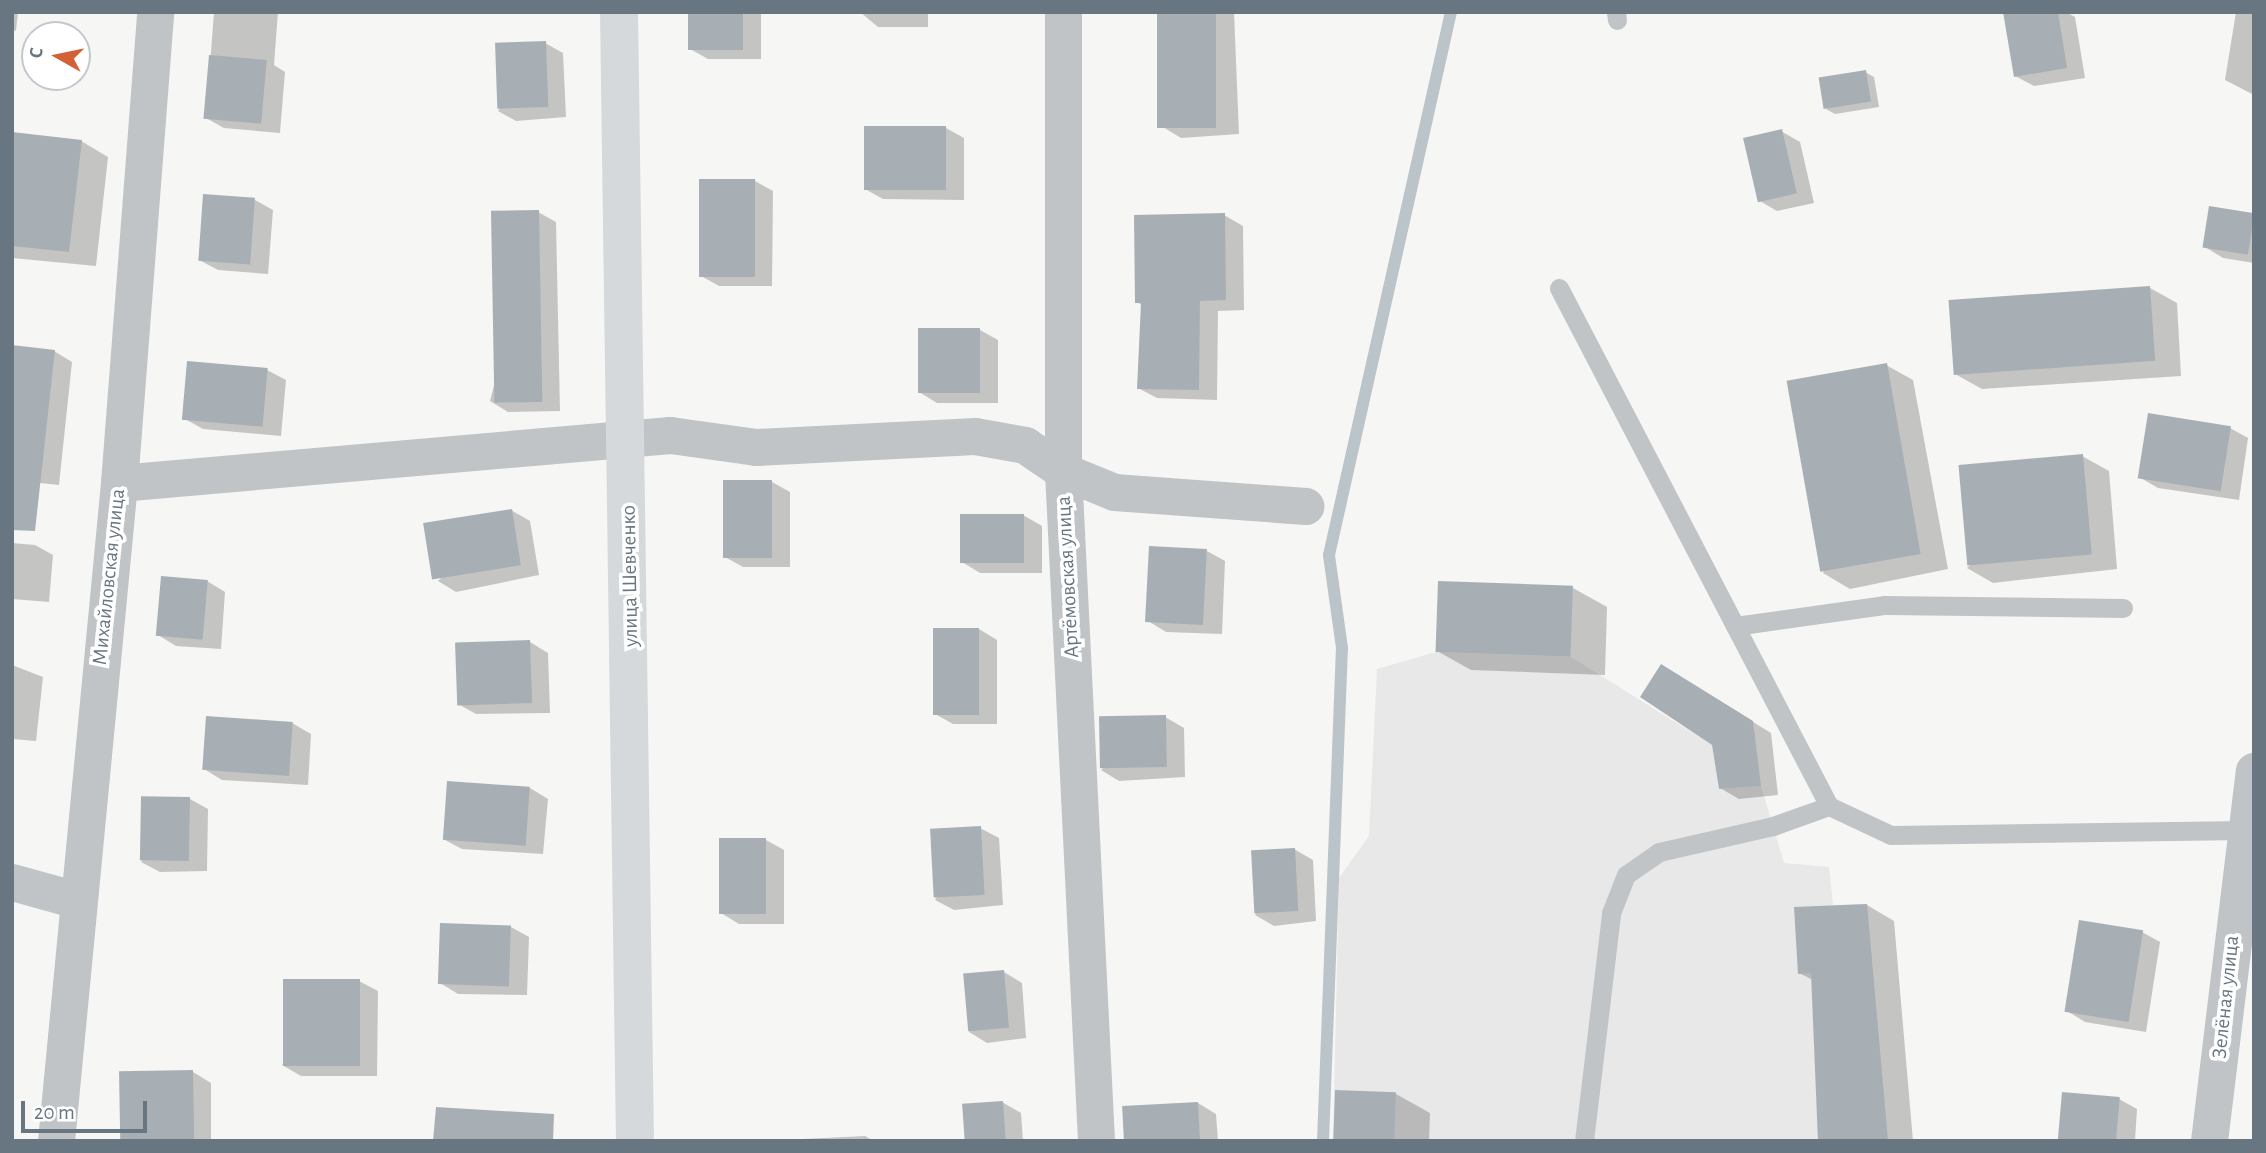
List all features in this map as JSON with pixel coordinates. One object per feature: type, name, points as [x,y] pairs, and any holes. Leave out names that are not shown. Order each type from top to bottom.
[{"type":"main road","name":"улица Шевченко","points":[[619,12],[628,439],[635,1141]]},
{"type":"street","name":"Михайловская улица","points":[[56,1141],[119,483],[155,12]]},
{"type":"street","name":"Артёмовская улица","points":[[1063,12],[1063,471],[1096,1141]]},
{"type":"street","points":[[119,483],[670,435],[756,447],[975,436],[1025,445],[1063,471],[1114,492],[1305,506]]},
{"type":"street","name":"Зелёная улица","points":[[2208,1141],[2244,830],[2254,771]]},
{"type":"street","points":[[12,882],[77,900]]},
{"type":"lane","points":[[1559,288],[1829,806],[1891,835],[2244,830]]},
{"type":"lane","points":[[1735,626],[1884,605],[2123,608]]},
{"type":"lane","points":[[1584,1141],[1611,913],[1626,875],[1659,852],[1773,826],[1829,806]]},
{"type":"shaded area","points":[[1436,652],[1571,657],[1712,745],[1719,789],[1761,786],[1784,863],[1829,867],[1833,905],[1867,904],[1888,1141],[1333,1141],[1339,878],[1369,836],[1377,669]]},
{"type":"building","points":[[688,12],[743,12],[743,50],[688,50]]},
{"type":"building","points":[[1157,12],[1216,12],[1216,128],[1157,128]]},
{"type":"building","points":[[2003,12],[2058,12],[2067,68],[2014,77]]},
{"type":"building","points":[[546,41],[548,107],[497,109],[495,43]]},
{"type":"building","points":[[209,55],[267,60],[261,124],[203,119]]},
{"type":"building","points":[[1866,70],[1871,102],[1824,109],[1819,78]]},
{"type":"building","points":[[864,126],[946,126],[946,190],[864,190]]},
{"type":"building","points":[[1782,129],[1797,193],[1758,202],[1743,138]]},
{"type":"building","points":[[12,132],[82,140],[69,252],[12,246]]},
{"type":"building","points":[[699,179],[755,179],[755,277],[699,277]]},
{"type":"building","points":[[203,194],[255,198],[250,264],[198,261]]},
{"type":"building","points":[[2209,206],[2254,213],[2248,255],[2202,247]]},
{"type":"building","points":[[539,210],[542,402],[494,403],[491,211]]},
{"type":"building","points":[[1225,213],[1226,300],[1200,301],[1199,390],[1137,389],[1141,303],[1135,303],[1134,215]]},
{"type":"building","points":[[2150,286],[2155,361],[1954,375],[1948,300]]},
{"type":"building","points":[[918,328],[980,328],[980,393],[918,393]]},
{"type":"building","points":[[12,345],[55,350],[35,531],[12,530]]},
{"type":"building","points":[[187,361],[268,368],[263,427],[182,420]]},
{"type":"building","points":[[1887,363],[1921,554],[1820,572],[1787,381]]},
{"type":"building","points":[[2148,413],[2231,426],[2221,491],[2138,478]]},
{"type":"building","points":[[2083,454],[2092,555],[1967,566],[1958,465]]},
{"type":"building","points":[[723,480],[772,480],[772,558],[723,558]]},
{"type":"building","points":[[512,509],[521,565],[432,579],[423,523]]},
{"type":"building","points":[[960,514],[1024,514],[1024,563],[960,563]]},
{"type":"building","points":[[1149,546],[1207,549],[1203,625],[1145,622]]},
{"type":"building","points":[[161,576],[208,580],[203,640],[156,636]]},
{"type":"building","points":[[1438,581],[1573,586],[1570,657],[1436,652]]},
{"type":"building","points":[[933,628],[979,628],[979,715],[933,715]]},
{"type":"building","points":[[530,640],[532,703],[457,706],[455,643]]},
{"type":"building","points":[[1661,664],[1753,721],[1761,786],[1719,789],[1712,745],[1640,697]]},
{"type":"building","points":[[1166,715],[1167,767],[1100,768],[1099,716]]},
{"type":"building","points":[[206,716],[293,722],[289,776],[202,770]]},
{"type":"building","points":[[447,781],[530,787],[526,846],[443,840]]},
{"type":"building","points":[[141,796],[190,797],[189,861],[140,860]]},
{"type":"building","points":[[981,826],[985,895],[934,898],[930,829]]},
{"type":"building","points":[[719,838],[766,838],[766,914],[719,914]]},
{"type":"building","points":[[1295,848],[1298,911],[1254,913],[1251,850]]},
{"type":"building","points":[[1867,904],[1888,1141],[1818,1141],[1811,973],[1798,974],[1794,907]]},
{"type":"building","points":[[2079,920],[2143,930],[2129,1022],[2064,1012]]},
{"type":"building","points":[[440,923],[511,925],[509,986],[438,984]]},
{"type":"building","points":[[1004,970],[1009,1028],[968,1031],[963,974]]},
{"type":"building","points":[[283,979],[360,979],[360,1066],[283,1066]]},
{"type":"building","points":[[193,1070],[194,1141],[120,1141],[119,1071]]},
{"type":"building","points":[[1335,1090],[1396,1092],[1394,1141],[1333,1141]]},
{"type":"building","points":[[2062,1092],[2120,1097],[2116,1141],[2058,1141]]},
{"type":"building","points":[[1003,1101],[1006,1141],[965,1141],[962,1104]]},
{"type":"building","points":[[1198,1102],[1200,1141],[1124,1141],[1122,1106]]},
{"type":"building","points":[[436,1107],[554,1114],[553,1141],[433,1141]]},
{"type":"waterway","points":[[1323,1141],[1342,648],[1329,555],[1451,12]]}]
